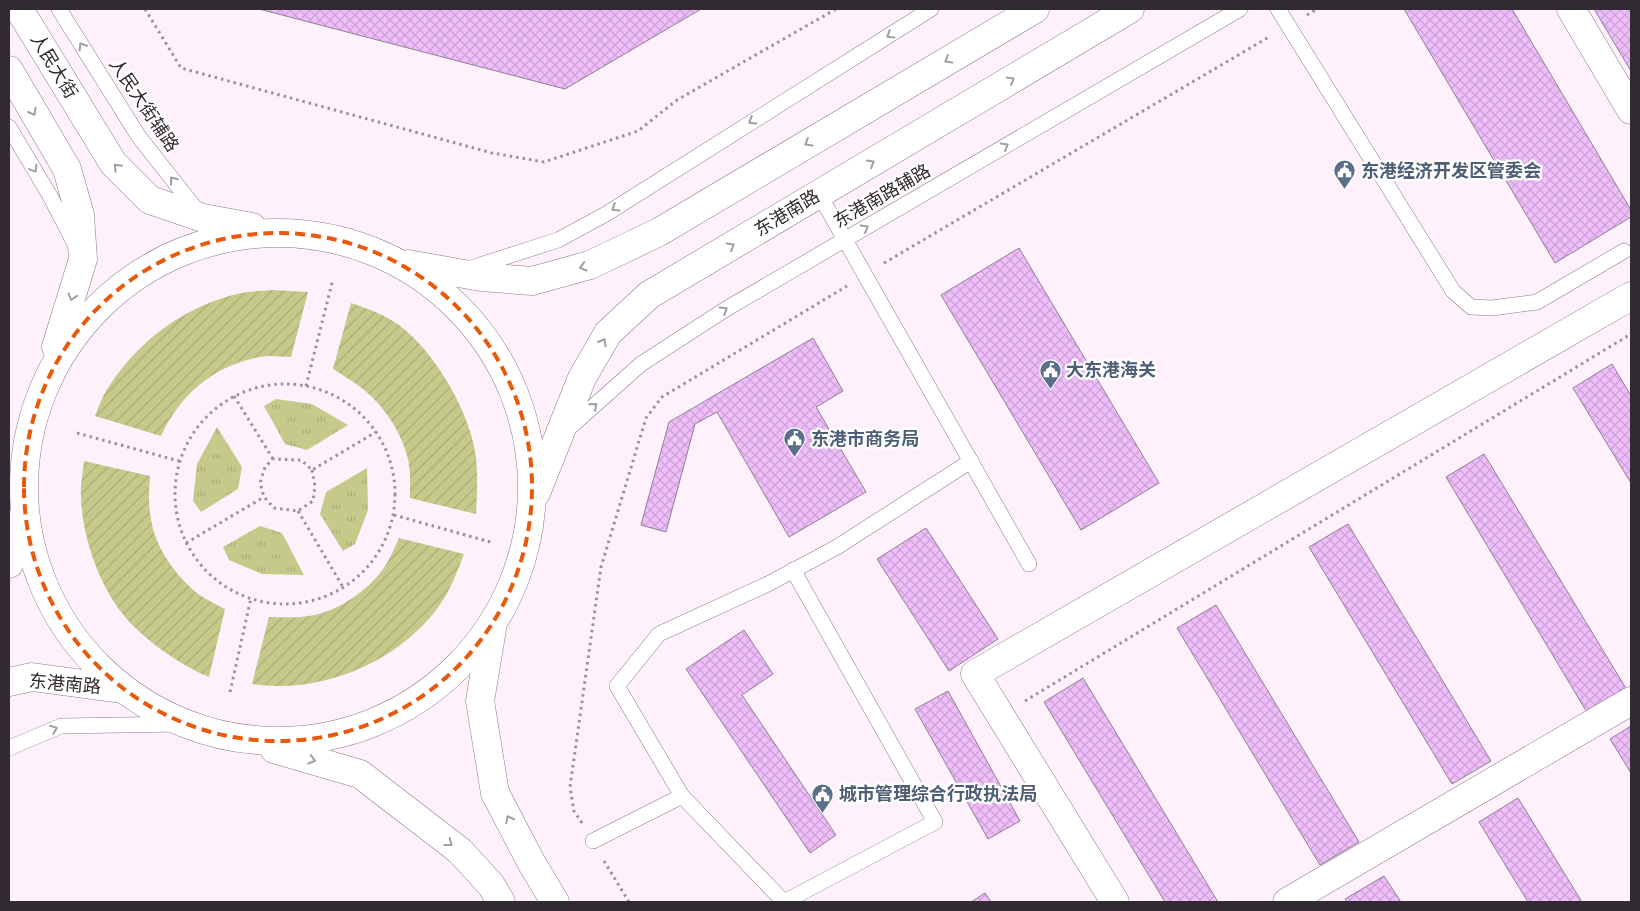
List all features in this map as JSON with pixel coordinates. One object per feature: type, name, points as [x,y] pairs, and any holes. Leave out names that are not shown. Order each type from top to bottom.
[{"type":"main road","name":"人民大街","points":[[19,9],[113,162],[150,200],[203,218],[270,231]]},
{"type":"main road","points":[[46,379],[85,319],[138,273],[200,243],[270,231],[339,238],[402,263],[481,277],[532,281],[590,265],[659,232],[1035,9]]},
{"type":"main road","name":"东港南路","points":[[534,499],[582,378],[608,334],[649,295],[1130,9]]},
{"type":"main road","points":[[1570,9],[1631,110]]},
{"type":"main road","points":[[9,70],[67,169],[80,215],[83,259],[26,446],[24,512],[9,564]]},
{"type":"main road","points":[[402,263],[457,304],[499,358],[527,427],[534,499],[522,565],[493,628],[480,701],[495,793],[531,862],[555,902]]},
{"type":"main road","points":[[1115,902],[975,674],[1631,296]]},
{"type":"main road","points":[[24,512],[41,582],[74,641],[121,689],[182,724],[360,774],[460,851],[496,894]]},
{"type":"main road","points":[[248,742],[324,740],[388,719],[448,680],[493,628]]},
{"type":"main road","name":"东港南路","points":[[9,682],[32,677],[121,689]]},
{"type":"main road","points":[[1287,902],[1631,701]]},
{"type":"lane","name":"人民大街辅路","points":[[59,9],[140,137],[203,218]]},
{"type":"lane","points":[[458,273],[558,240],[606,214],[931,9]]},
{"type":"lane","name":"东港南路辅路","points":[[557,438],[641,364],[726,309],[1240,9]]},
{"type":"lane","points":[[1278,9],[1453,291],[1471,307],[1492,308],[1537,302],[1624,252]]},
{"type":"lane","points":[[9,127],[50,196],[83,259]]},
{"type":"lane","points":[[820,194],[844,240],[1029,564]]},
{"type":"lane","points":[[793,570],[935,822],[784,902],[682,796],[617,686],[660,634],[770,583],[793,570],[837,547],[971,461]]},
{"type":"lane","points":[[9,536],[24,512]]},
{"type":"lane","points":[[9,748],[61,726],[182,724]]},
{"type":"lane","points":[[593,842],[682,796]]},
{"type":"path","points":[[144,9],[181,68],[492,153],[544,162],[638,131],[677,100],[836,9]]},
{"type":"path","points":[[629,902],[574,810],[570,787],[601,568],[646,418],[662,397],[865,275],[1317,9]]},
{"type":"path","points":[[306,386],[333,279]]},
{"type":"path","points":[[1030,710],[1024,701],[1631,334]]},
{"type":"path","points":[[297,383],[306,386],[334,394],[365,416],[376,432],[385,446],[395,479],[394,515],[382,548],[360,576],[331,595],[297,605],[262,602],[229,590],[202,567],[183,538],[174,500],[179,461],[196,427],[224,401],[259,386],[297,383]]},
{"type":"path","points":[[234,396],[273,459]]},
{"type":"path","points":[[312,470],[376,432]]},
{"type":"path","points":[[76,433],[179,461]]},
{"type":"path","points":[[273,459],[301,460],[312,470],[315,486],[313,501],[298,511],[274,508],[264,497],[260,483],[265,467],[273,459]]},
{"type":"path","points":[[186,543],[264,497]]},
{"type":"path","points":[[298,511],[343,587]]},
{"type":"path","points":[[394,515],[494,543]]},
{"type":"path","points":[[230,692],[251,598]]},
{"type":"highlighted area","points":[[270,231],[339,238],[402,263],[457,304],[499,358],[527,427],[534,496],[522,565],[493,628],[448,680],[387,719],[324,740],[248,742],[183,724],[121,689],[74,641],[41,582],[24,512],[26,446],[47,379],[85,319],[138,273],[199,243]]},
{"type":"green space","points":[[272,290],[308,292],[291,357],[260,357],[243,361],[213,375],[200,384],[178,407],[161,436],[95,416],[105,392],[122,368],[150,339],[166,326],[202,306],[221,299],[245,292]]},
{"type":"green space","points":[[351,303],[385,317],[410,334],[423,348],[448,383],[467,421],[473,440],[477,472],[476,514],[410,498],[408,460],[404,445],[389,417],[367,393],[333,369]]},
{"type":"green space","points":[[276,399],[312,404],[348,425],[307,450],[285,444],[264,406]]},
{"type":"green space","points":[[217,427],[242,467],[238,489],[201,512],[193,501],[197,464]]},
{"type":"green space","points":[[84,461],[150,476],[150,514],[155,536],[164,554],[180,577],[190,587],[204,598],[225,609],[209,677],[185,665],[147,639],[126,618],[110,596],[97,569],[84,525],[81,483]]},
{"type":"green space","points":[[367,468],[368,510],[355,544],[343,551],[320,514],[326,492]]},
{"type":"green space","points":[[260,526],[282,533],[304,575],[262,574],[229,560],[223,547]]},
{"type":"green space","points":[[399,538],[464,554],[443,600],[416,632],[374,662],[327,680],[302,685],[252,684],[269,617],[313,615],[326,612],[350,600],[380,573],[389,560]]},
{"type":"building","points":[[259,9],[701,9],[565,89]]},
{"type":"building","points":[[1404,9],[1512,9],[1631,210],[1631,217],[1555,263]]},
{"type":"building","points":[[1594,9],[1631,9],[1631,71]]},
{"type":"building","name":"大东港海关","points":[[1019,248],[1159,483],[1081,530],[941,295]]},
{"type":"building","name":"东港市商务局","points":[[813,338],[843,391],[816,407],[866,492],[789,537],[717,412],[695,424],[666,532],[641,525],[669,422]]},
{"type":"building","points":[[1612,364],[1631,396],[1631,483],[1573,388]]},
{"type":"building","points":[[1484,454],[1627,690],[1588,714],[1446,477]]},
{"type":"building","points":[[1348,524],[1491,761],[1452,784],[1309,547]]},
{"type":"building","points":[[926,528],[998,639],[949,671],[877,559]]},
{"type":"building","points":[[1216,605],[1359,842],[1320,865],[1177,628]]},
{"type":"building","points":[[744,630],[773,674],[742,695],[836,835],[810,853],[686,669]]},
{"type":"building","points":[[1083,678],[1218,902],[1165,902],[1044,702]]},
{"type":"building","points":[[948,691],[1020,821],[988,839],[915,709]]},
{"type":"building","points":[[1631,726],[1631,773],[1610,739]]},
{"type":"building","points":[[1518,798],[1582,902],[1528,902],[1479,822]]},
{"type":"building","points":[[1384,876],[1401,902],[1347,902],[1345,899]]},
{"type":"building","points":[[985,893],[991,902],[971,902]]},
{"type":"place","name":"东港经济开发区管委会","points":[[1345,190]]},
{"type":"place","name":"大东港海关","points":[[1050,389]]},
{"type":"place","name":"东港市商务局","points":[[795,458]]},
{"type":"place","name":"城市管理综合行政执法局","points":[[823,813]]}]
